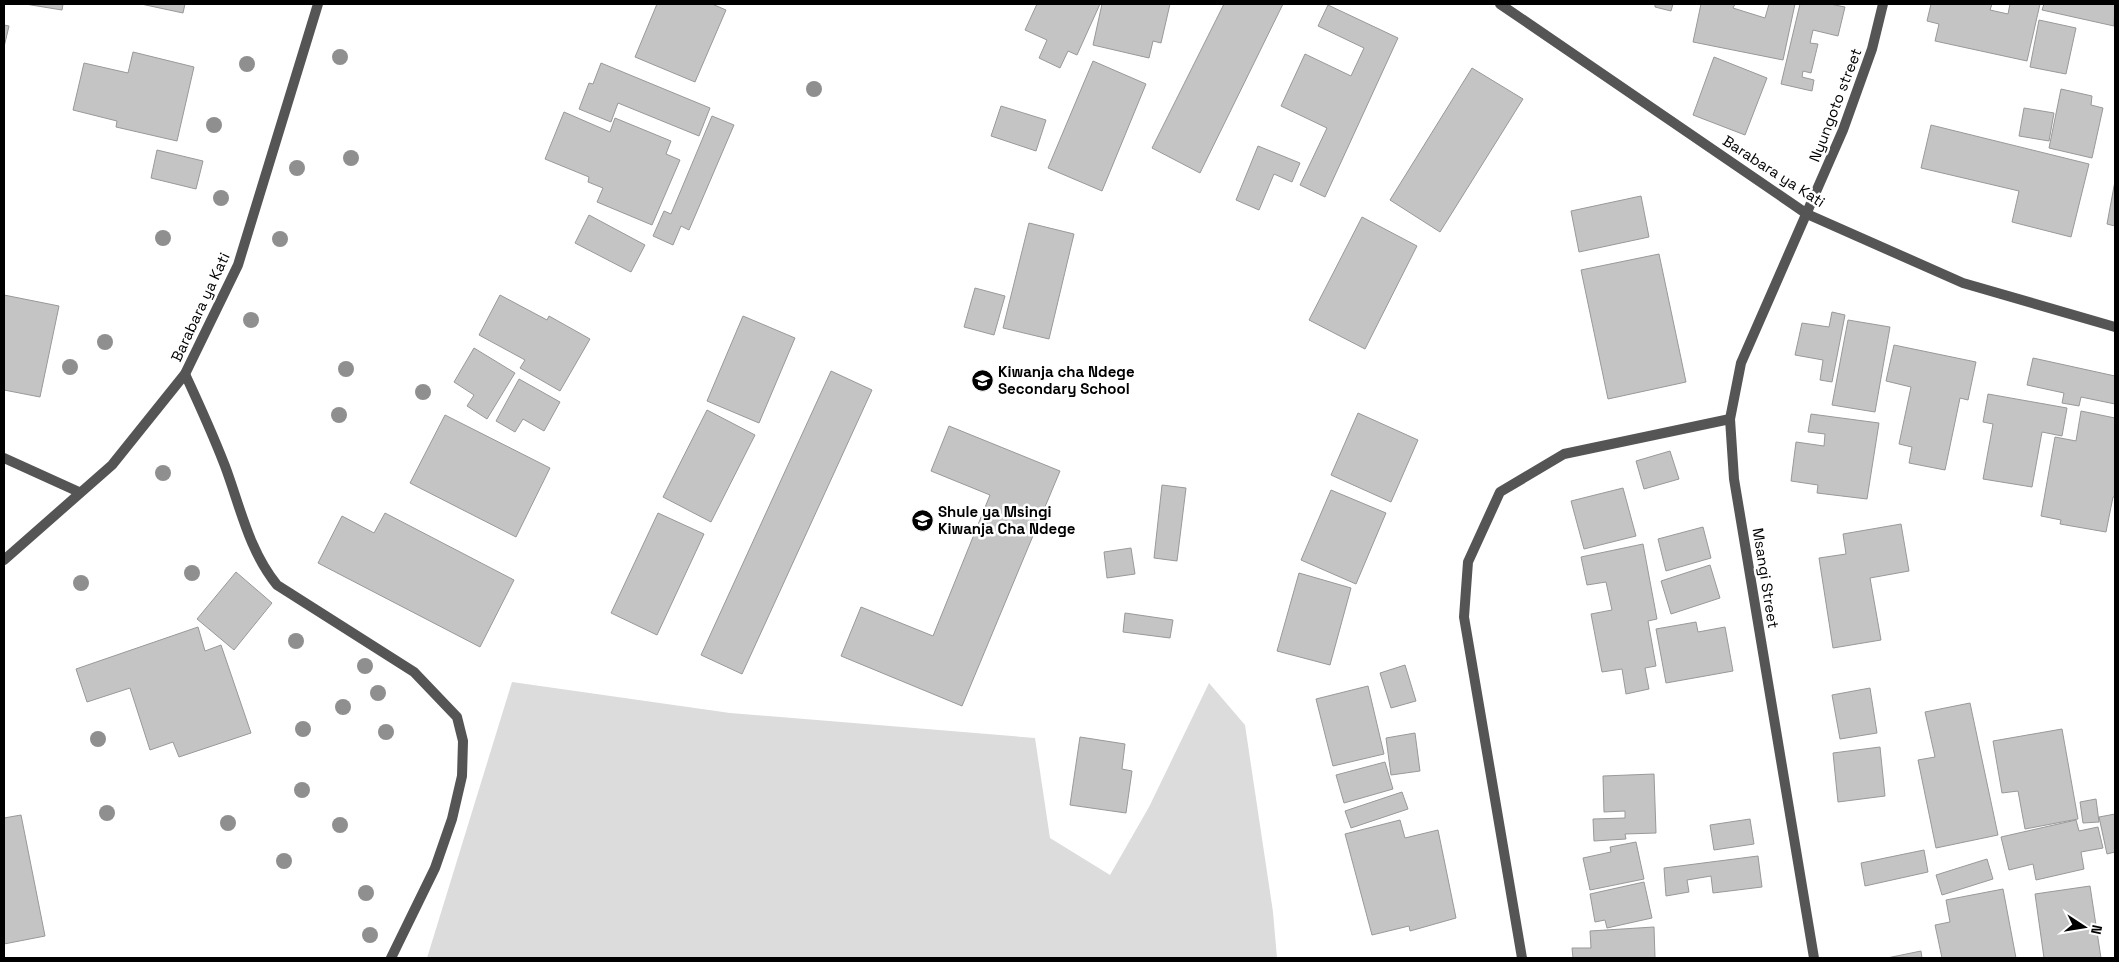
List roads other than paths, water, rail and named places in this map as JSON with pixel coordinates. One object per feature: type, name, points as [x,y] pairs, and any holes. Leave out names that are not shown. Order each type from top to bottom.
[{"type":"street","name":"Barabara ya Kati","points":[[4,560],[79,492],[112,465],[185,374],[238,265],[318,4]]},
{"type":"street","name":"Barabara ya Kati","points":[[1500,4],[1807,214],[1963,283],[2115,327]]},
{"type":"street","name":"Nyungoto street","points":[[1807,214],[1843,130],[1872,48],[1883,4]]},
{"type":"street","name":"Msangi Street","points":[[1807,214],[1741,363],[1730,419],[1734,479],[1814,958]]},
{"type":"street","points":[[185,374],[225,465],[248,532],[267,573],[277,585],[414,672],[457,718],[463,741],[462,776],[452,819],[435,868],[391,958]]},
{"type":"street","points":[[1522,958],[1464,617],[1468,562],[1500,492],[1564,454],[1730,419]]},
{"type":"street","points":[[4,458],[79,492]]},
{"type":"place","name":"Kiwanja cha Ndege Secondary School","points":[[982,380]]},
{"type":"place","name":"Shule ya Msingi Kiwanja Cha Ndege","points":[[922,520]]}]
